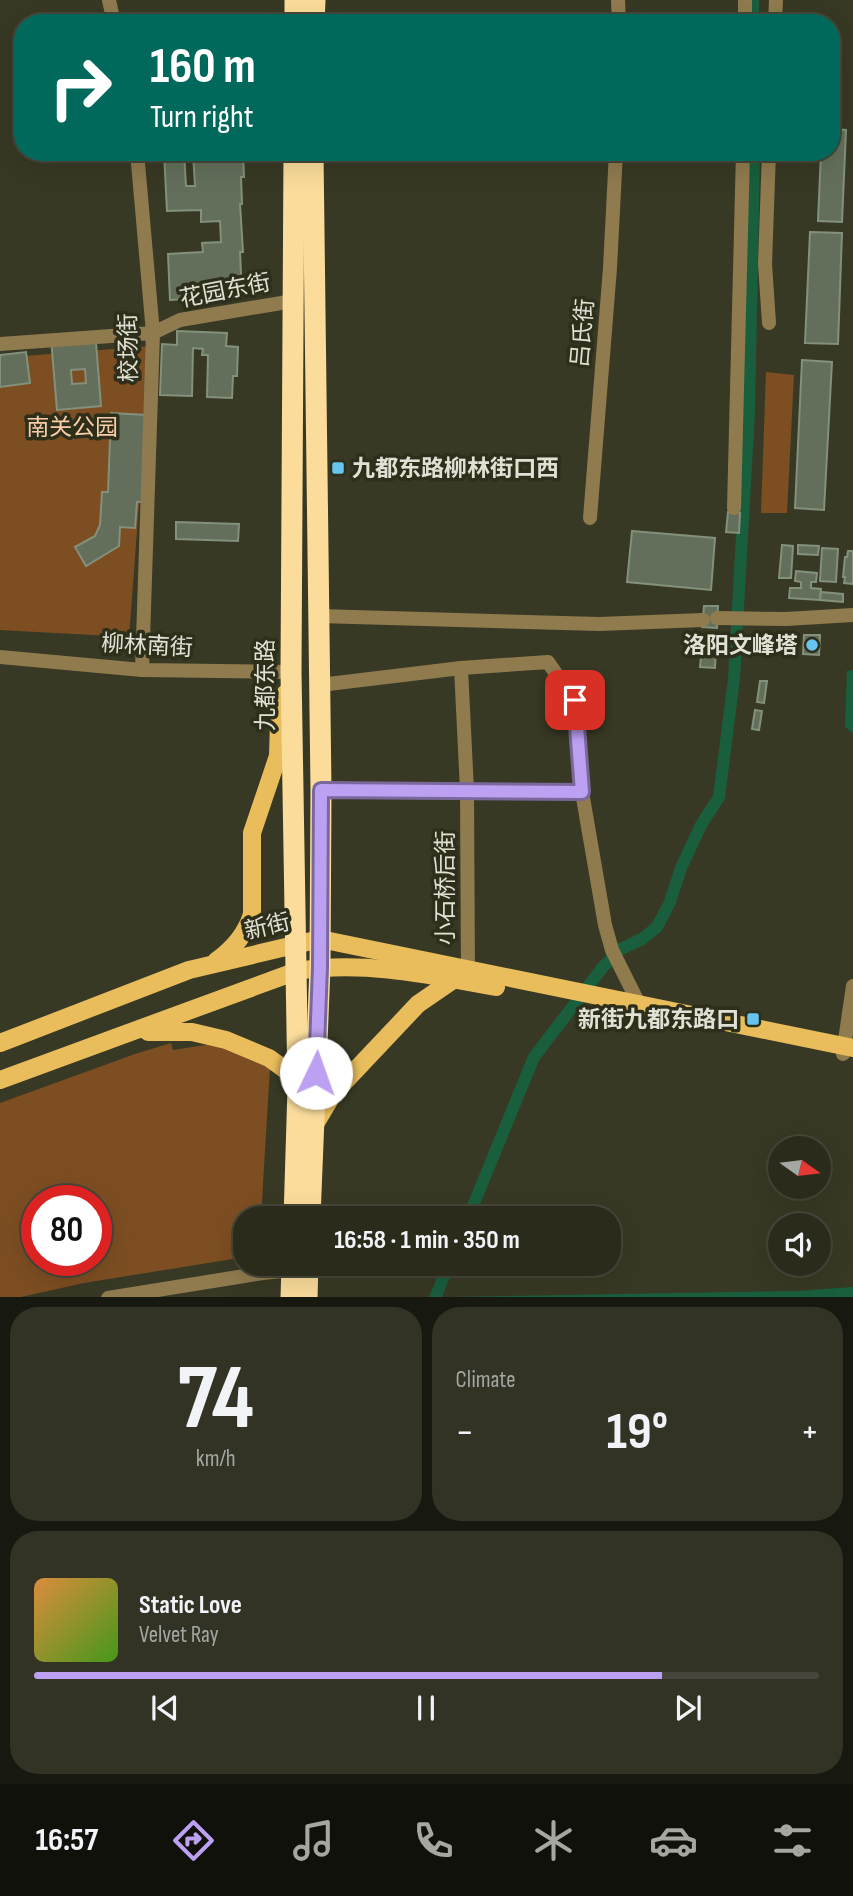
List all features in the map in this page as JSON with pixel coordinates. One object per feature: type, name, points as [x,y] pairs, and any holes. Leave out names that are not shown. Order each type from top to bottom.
[{"type":"highway","name":"九都东路","points":[[294,161],[291,672],[298,1088],[294,1206]]},
{"type":"highway","points":[[311,1206],[320,967],[321,790],[313,161]]},
{"type":"main road","points":[[210,964],[228,952],[249,926],[253,905],[252,833],[278,756],[279,723],[291,672]]},
{"type":"main road","name":"新街","points":[[0,1044],[189,970],[320,939],[463,977]]},
{"type":"main road","name":"新街","points":[[0,1080],[297,971],[320,967],[377,968],[463,977],[642,1009]]},
{"type":"main road","points":[[314,1126],[333,1094],[418,1004],[463,977]]},
{"type":"main road","points":[[642,1009],[848,1051]]},
{"type":"main road","points":[[134,1033],[192,1032],[226,1040],[268,1058],[287,1071],[298,1088]]},
{"type":"street","name":"校场街","points":[[138,161],[153,333],[142,670]]},
{"type":"street","name":"吕氏街","points":[[590,518],[610,268],[616,161]]},
{"type":"street","points":[[734,508],[743,161]]},
{"type":"street","points":[[769,161],[765,264],[769,323]]},
{"type":"street","name":"花园东街","points":[[0,344],[153,333],[180,320],[293,301]]},
{"type":"street","points":[[319,617],[599,624],[853,615]]},
{"type":"street","name":"柳林南街","points":[[0,657],[142,670],[291,672]]},
{"type":"street","points":[[320,685],[461,668],[548,662],[575,700],[582,792],[605,925],[612,950],[642,1009]]},
{"type":"street","name":"小石桥后街","points":[[461,668],[467,790],[463,977]]},
{"type":"street","points":[[321,790],[582,792]]},
{"type":"street","points":[[848,1051],[853,986]]},
{"type":"street","points":[[108,1297],[250,1274],[298,1281]]},
{"type":"green space","name":"南关公园","points":[[151,346],[129,637],[0,630],[0,358]]},
{"type":"green space","points":[[766,372],[794,375],[787,513],[761,513]]},
{"type":"green space","points":[[171,1043],[173,1050],[218,1043],[270,1067],[262,1206],[233,1206],[233,1259],[84,1283],[21,1297],[0,1297],[0,1103]]},
{"type":"shaded area","points":[[853,670],[853,733],[845,727],[847,671]]},
{"type":"shaded area","points":[[853,1287],[853,1297],[450,1297],[797,1291]]},
{"type":"building","points":[[840,130],[846,130],[842,222],[818,221],[821,161],[840,161]]},
{"type":"building","points":[[164,161],[185,161],[186,186],[195,186],[194,161],[243,161],[240,204],[242,296],[170,300],[168,254],[203,252],[202,243],[221,242],[220,221],[201,222],[201,210],[167,211]]},
{"type":"building","points":[[810,232],[842,233],[838,344],[805,343]]},
{"type":"building","points":[[177,331],[227,333],[226,346],[238,347],[237,376],[233,376],[232,398],[207,397],[208,355],[202,355],[203,349],[193,348],[192,396],[160,395],[162,344],[177,345]]},
{"type":"building","points":[[51,339],[96,343],[101,406],[57,410]],"holes":[[[85,369],[86,383],[72,384],[71,370]]]},
{"type":"building","points":[[26,352],[30,383],[0,387],[0,355]]},
{"type":"building","points":[[802,360],[832,362],[824,510],[795,508]]},
{"type":"building","points":[[111,413],[147,415],[143,502],[137,502],[135,528],[120,527],[119,546],[86,566],[75,547],[95,536],[100,525],[102,492],[108,492]]},
{"type":"building","points":[[728,512],[740,513],[739,533],[726,532]]},
{"type":"building","points":[[176,522],[239,524],[238,541],[176,539]]},
{"type":"building","points":[[632,531],[715,538],[711,590],[627,582]]},
{"type":"building","points":[[782,545],[793,546],[791,578],[779,578]]},
{"type":"building","points":[[798,545],[819,546],[818,555],[798,554]]},
{"type":"building","points":[[822,548],[838,549],[836,582],[820,581]]},
{"type":"building","points":[[848,551],[853,551],[853,584],[844,583],[843,577]]},
{"type":"building","points":[[796,571],[817,573],[816,582],[811,582],[811,588],[821,589],[820,600],[789,598],[790,588],[801,588],[801,582],[795,581]]},
{"type":"building","points":[[821,592],[843,594],[843,602],[820,600]]},
{"type":"building","points":[[704,606],[718,606],[717,628],[702,627]]},
{"type":"building","name":"洛阳文峰塔","points":[[804,635],[820,635],[819,655],[803,654]]},
{"type":"building","points":[[702,646],[716,647],[715,668],[700,667]]},
{"type":"building","points":[[760,681],[767,681],[764,703],[757,702]]},
{"type":"building","points":[[755,710],[762,711],[759,730],[752,729]]},
{"type":"waterway","points":[[753,0],[753,14]]},
{"type":"waterway","points":[[473,1206],[534,1057],[603,967],[621,949],[642,939],[657,927],[701,825],[719,797],[734,679],[749,411],[754,161]]},
{"type":"waterway","points":[[435,1297],[444,1276]]},
{"type":"place","name":"九都东路柳林街口西","points":[[338,468]]},
{"type":"place","name":"洛阳文峰塔","points":[[812,645]]},
{"type":"place","name":"新街九都东路口","points":[[753,1019]]},
{"type":"route","points":[[316,1073],[320,967],[321,790],[582,792],[575,700]]}]
